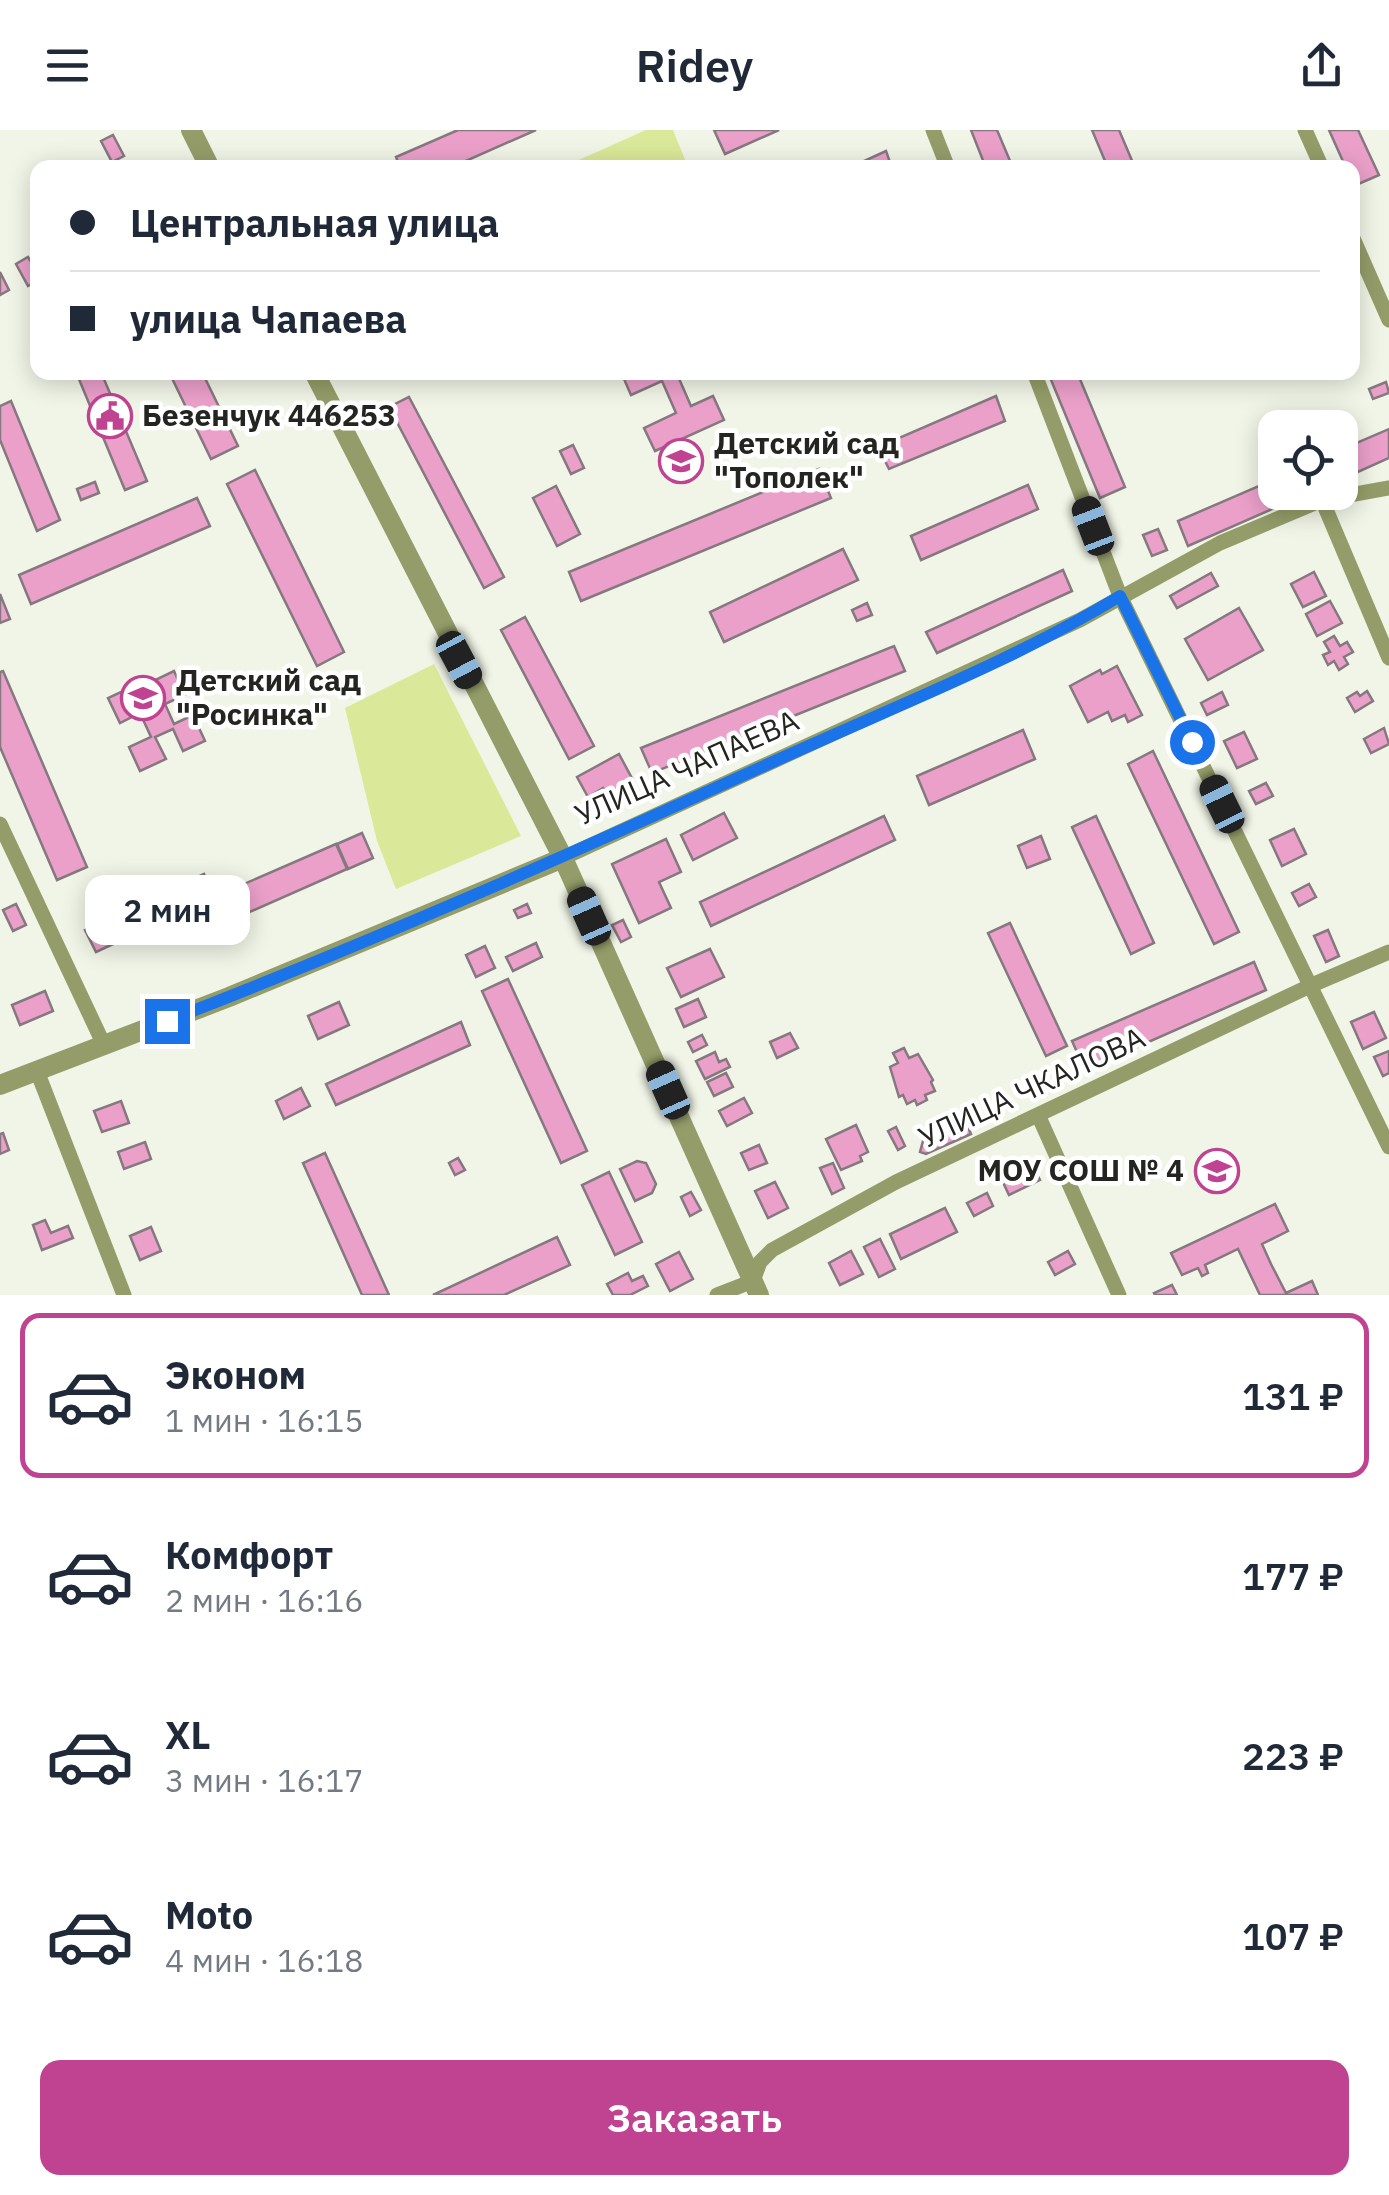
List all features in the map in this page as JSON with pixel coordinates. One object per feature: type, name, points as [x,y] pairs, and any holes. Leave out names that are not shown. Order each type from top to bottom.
[{"type":"street","points":[[191,130],[206,160]]},
{"type":"street","points":[[932,130],[945,160]]},
{"type":"street","points":[[1305,130],[1318,160]]},
{"type":"street","points":[[1360,254],[1389,320]]},
{"type":"street","points":[[318,380],[563,858],[756,1288]]},
{"type":"street","points":[[1037,380],[1120,596],[1389,1147]]},
{"type":"street","name":"УЛИЦА ЧАПАЕВА","points":[[1358,494],[1389,488]]},
{"type":"street","name":"УЛИЦА ЧАПАЕВА","points":[[0,1086],[563,858],[935,689],[1080,620],[1220,543],[1298,510]]},
{"type":"street","points":[[1326,510],[1389,658]]},
{"type":"street","points":[[0,824],[104,1045]]},
{"type":"street","name":"УЛИЦА ЧКАЛОВА","points":[[717,1295],[756,1288],[760,1262],[772,1250],[896,1182],[1389,952]]},
{"type":"street","points":[[37,1072],[124,1295]]},
{"type":"street","points":[[1038,1118],[1120,1295]]},
{"type":"green space","points":[[646,130],[673,130],[685,160],[579,160]]},
{"type":"green space","points":[[434,664],[521,836],[396,889],[377,841],[345,708]]},
{"type":"building","points":[[458,130],[536,130],[468,160],[396,157]]},
{"type":"building","points":[[714,130],[779,130],[725,154]]},
{"type":"building","points":[[971,130],[997,130],[1010,160],[983,160]]},
{"type":"building","points":[[1092,130],[1119,130],[1132,160],[1105,160]]},
{"type":"building","points":[[1329,130],[1358,130],[1379,175],[1360,183],[1360,160],[1342,160]]},
{"type":"building","points":[[113,135],[124,156],[111,160],[101,141]]},
{"type":"building","points":[[886,151],[889,160],[866,160]]},
{"type":"building","points":[[28,257],[30,285],[28,286],[16,264]]},
{"type":"building","points":[[0,272],[9,290],[0,295]]},
{"type":"building","points":[[79,380],[104,380],[147,481],[125,490]]},
{"type":"building","points":[[173,380],[206,380],[238,446],[211,459]]},
{"type":"building","points":[[624,380],[680,380],[691,406],[713,396],[724,420],[655,451],[644,428],[676,413],[662,381],[631,395]]},
{"type":"building","points":[[1051,380],[1080,380],[1125,487],[1100,498]]},
{"type":"building","points":[[1386,382],[1389,393],[1373,399],[1369,389]]},
{"type":"building","points":[[996,396],[1005,421],[889,469],[878,447]]},
{"type":"building","points":[[409,397],[504,577],[484,588],[389,407]]},
{"type":"building","points":[[11,401],[60,520],[37,531],[0,440],[0,406]]},
{"type":"building","points":[[1389,429],[1389,458],[1358,472],[1358,442]]},
{"type":"building","points":[[573,445],[584,468],[571,474],[560,451]]},
{"type":"building","points":[[819,469],[831,498],[581,601],[569,572]]},
{"type":"building","points":[[255,470],[344,652],[317,666],[227,484]]},
{"type":"building","points":[[95,482],[99,493],[81,500],[77,489]]},
{"type":"building","points":[[1028,485],[1038,509],[921,560],[911,536]]},
{"type":"building","points":[[556,486],[580,534],[557,546],[533,498]]},
{"type":"building","points":[[1258,486],[1258,510],[1270,510],[1188,546],[1178,521]]},
{"type":"building","points":[[197,498],[210,526],[31,604],[19,575]]},
{"type":"building","points":[[1158,529],[1167,550],[1152,556],[1143,535]]},
{"type":"building","points":[[843,549],[858,580],[724,642],[710,612]]},
{"type":"building","points":[[1063,570],[1072,591],[937,653],[926,632]]},
{"type":"building","points":[[1314,572],[1326,596],[1303,607],[1291,584]]},
{"type":"building","points":[[1211,573],[1218,586],[1177,608],[1170,596]]},
{"type":"building","points":[[0,594],[10,619],[0,623]]},
{"type":"building","points":[[1330,601],[1342,623],[1317,636],[1306,614]]},
{"type":"building","points":[[867,603],[872,615],[857,621],[852,610]]},
{"type":"building","points":[[1239,608],[1263,650],[1208,680],[1185,639]]},
{"type":"building","points":[[525,617],[594,746],[569,759],[501,630]]},
{"type":"building","points":[[1334,636],[1340,646],[1347,642],[1353,652],[1344,657],[1348,664],[1339,670],[1334,661],[1328,665],[1323,655],[1330,652],[1324,642]]},
{"type":"building","points":[[894,646],[905,671],[652,773],[641,748]]},
{"type":"building","points":[[1117,666],[1142,715],[1128,722],[1125,715],[1112,721],[1108,712],[1088,722],[1070,686]]},
{"type":"building","points":[[3,671],[87,867],[57,880],[0,747]]},
{"type":"building","points":[[174,671],[185,695],[165,704],[174,724],[193,715],[205,741],[183,751],[173,729],[155,737],[166,759],[140,771],[129,747],[151,737],[140,713],[120,723],[108,698],[134,686],[144,708],[158,702],[149,683]]},
{"type":"building","points":[[1367,691],[1373,701],[1355,712],[1347,698]]},
{"type":"building","points":[[1222,692],[1228,705],[1207,715],[1201,703]]},
{"type":"building","points":[[1384,728],[1389,744],[1371,753],[1364,739]]},
{"type":"building","points":[[1023,730],[1035,759],[929,805],[917,776]]},
{"type":"building","points":[[1244,732],[1257,759],[1237,768],[1224,741]]},
{"type":"building","points":[[1153,751],[1239,932],[1214,944],[1128,764]]},
{"type":"building","points":[[619,754],[634,782],[607,797],[603,788],[588,797],[577,777]]},
{"type":"building","points":[[1266,783],[1273,796],[1256,804],[1249,791]]},
{"type":"building","points":[[724,813],[737,838],[693,860],[681,835]]},
{"type":"building","points":[[884,816],[895,840],[711,926],[700,902]]},
{"type":"building","points":[[1096,816],[1154,943],[1131,954],[1072,827]]},
{"type":"building","points":[[1294,829],[1306,854],[1282,866],[1270,840]]},
{"type":"building","points":[[362,833],[373,858],[348,869],[337,844]]},
{"type":"building","points":[[1041,836],[1050,859],[1027,868],[1018,846]]},
{"type":"building","points":[[666,839],[681,872],[659,882],[671,908],[639,923],[612,864]]},
{"type":"building","points":[[336,844],[347,869],[227,922],[214,897]]},
{"type":"building","points":[[204,874],[214,897],[96,952],[85,930]]},
{"type":"building","points":[[1309,884],[1316,897],[1299,906],[1292,893]]},
{"type":"building","points":[[16,904],[26,925],[13,931],[3,910]]},
{"type":"building","points":[[527,904],[531,913],[518,918],[514,910]]},
{"type":"building","points":[[623,920],[631,937],[621,942],[612,925]]},
{"type":"building","points":[[1010,923],[1067,1046],[1046,1056],[988,933]]},
{"type":"building","points":[[1328,930],[1339,956],[1326,962],[1314,936]]},
{"type":"building","points":[[536,943],[542,957],[513,971],[506,957]]},
{"type":"building","points":[[485,946],[495,968],[476,977],[466,955]]},
{"type":"building","points":[[710,949],[724,977],[681,997],[667,968]]},
{"type":"building","points":[[1254,962],[1266,990],[1085,1070],[1072,1041]]},
{"type":"building","points":[[508,979],[587,1151],[561,1163],[482,991]]},
{"type":"building","points":[[45,991],[53,1011],[20,1025],[12,1005]]},
{"type":"building","points":[[698,999],[706,1017],[684,1027],[676,1009]]},
{"type":"building","points":[[339,1002],[349,1025],[318,1039],[308,1016]]},
{"type":"building","points":[[1374,1012],[1386,1038],[1363,1049],[1351,1022]]},
{"type":"building","points":[[461,1022],[470,1045],[336,1105],[326,1084]]},
{"type":"building","points":[[790,1033],[798,1048],[777,1058],[770,1042]]},
{"type":"building","points":[[702,1035],[707,1045],[693,1052],[688,1042]]},
{"type":"building","points":[[904,1048],[909,1058],[918,1054],[933,1080],[935,1091],[917,1105],[915,1100],[907,1104],[903,1095],[899,1097],[890,1067],[898,1063],[893,1053]]},
{"type":"building","points":[[1389,1051],[1389,1073],[1383,1076],[1374,1057]]},
{"type":"building","points":[[715,1052],[719,1062],[726,1059],[730,1067],[705,1079],[696,1061]]},
{"type":"building","points":[[726,1073],[733,1087],[714,1096],[707,1082]]},
{"type":"building","points":[[301,1088],[310,1106],[284,1119],[276,1101]]},
{"type":"building","points":[[744,1098],[752,1113],[727,1126],[719,1111]]},
{"type":"building","points":[[121,1101],[129,1123],[102,1132],[94,1111]]},
{"type":"building","points":[[966,1122],[971,1134],[926,1154],[920,1152],[923,1141]]},
{"type":"building","points":[[856,1125],[868,1152],[860,1156],[862,1161],[841,1170],[826,1139]]},
{"type":"building","points":[[896,1127],[905,1146],[898,1150],[888,1131]]},
{"type":"building","points":[[3,1133],[9,1150],[0,1154],[0,1134]]},
{"type":"building","points":[[145,1142],[151,1159],[124,1169],[118,1152]]},
{"type":"building","points":[[759,1145],[767,1163],[749,1170],[741,1153]]},
{"type":"building","points":[[325,1153],[389,1295],[362,1295],[303,1163]]},
{"type":"building","points":[[458,1158],[465,1170],[455,1175],[449,1163]]},
{"type":"building","points":[[637,1161],[646,1163],[656,1184],[652,1193],[635,1201],[620,1169]]},
{"type":"building","points":[[1030,1161],[1040,1180],[1009,1195],[1000,1176]]},
{"type":"building","points":[[833,1163],[844,1188],[832,1194],[820,1168]]},
{"type":"building","points":[[609,1172],[642,1242],[615,1255],[582,1185]]},
{"type":"building","points":[[775,1182],[788,1208],[768,1218],[755,1191]]},
{"type":"building","points":[[691,1192],[701,1210],[690,1216],[681,1197]]},
{"type":"building","points":[[987,1193],[993,1206],[974,1216],[967,1203]]},
{"type":"building","points":[[1275,1204],[1288,1231],[1262,1244],[1271,1264],[1286,1293],[1312,1281],[1318,1295],[1260,1295],[1238,1249],[1205,1265],[1208,1273],[1202,1276],[1198,1268],[1182,1275],[1171,1253]]},
{"type":"building","points":[[945,1208],[957,1232],[901,1259],[890,1234]]},
{"type":"building","points":[[45,1220],[51,1233],[68,1226],[73,1238],[42,1250],[33,1225]]},
{"type":"building","points":[[151,1227],[161,1251],[140,1260],[130,1236]]},
{"type":"building","points":[[557,1237],[570,1265],[504,1295],[433,1295]]},
{"type":"building","points":[[880,1239],[895,1269],[879,1277],[864,1247]]},
{"type":"building","points":[[851,1251],[863,1274],[840,1285],[829,1263]]},
{"type":"building","points":[[1068,1251],[1075,1264],[1055,1275],[1048,1262]]},
{"type":"building","points":[[679,1252],[693,1279],[670,1291],[656,1264]]},
{"type":"building","points":[[628,1273],[632,1281],[643,1276],[648,1286],[630,1295],[613,1295],[607,1284]]},
{"type":"building","points":[[1172,1285],[1177,1295],[1155,1295],[1154,1293]]},
{"type":"place","name":"Безенчук 446253","points":[[110,416]]},
{"type":"place","name":"Детский сад \"Тополек\"","points":[[681,461]]},
{"type":"place","name":"Детский сад \"Росинка\"","points":[[143,698]]},
{"type":"place","name":"МОУ СОШ № 4","points":[[1217,1171]]},
{"type":"route","points":[[167,1021],[563,858],[935,689],[1080,620],[1120,596],[1192,742]]}]
